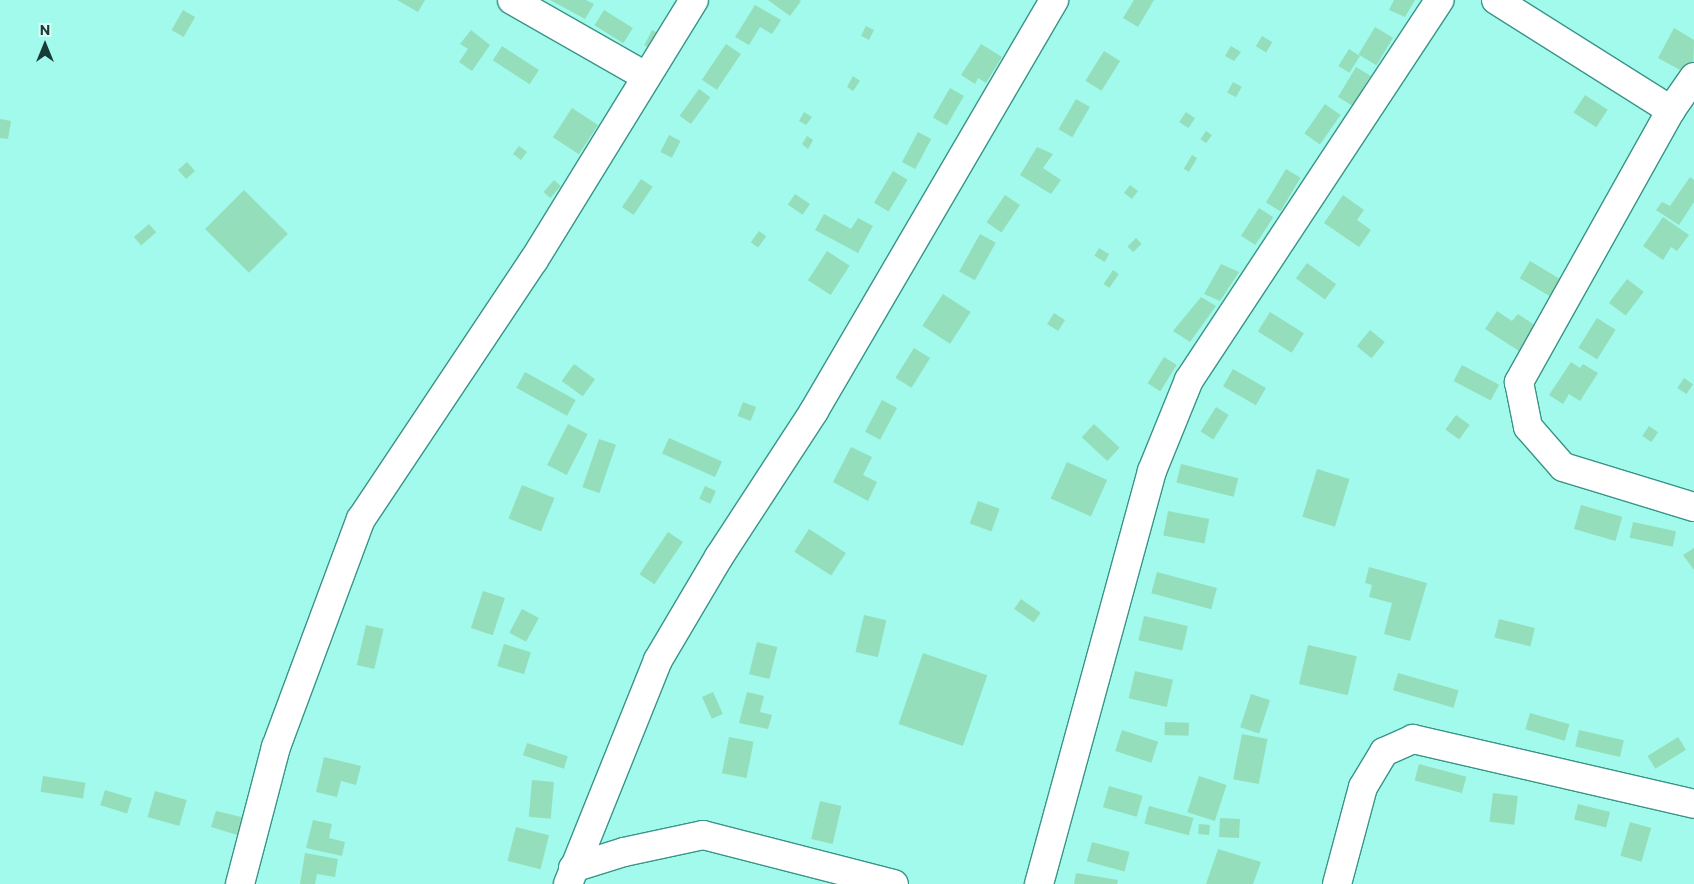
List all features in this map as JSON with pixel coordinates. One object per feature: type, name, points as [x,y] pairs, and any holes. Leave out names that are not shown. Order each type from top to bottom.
[{"type":"street","points":[[512,0],[645,76]]},
{"type":"street","points":[[240,884],[276,747],[361,519],[534,260],[645,76],[694,0]]},
{"type":"street","points":[[1039,884],[1152,472],[1188,380],[1440,0]]},
{"type":"street","points":[[1496,0],[1672,110]]},
{"type":"street","points":[[571,876],[658,660],[720,557],[814,411],[1051,1]]},
{"type":"street","points":[[1694,77],[1672,110],[1520,382],[1528,427],[1563,467],[1694,507]]},
{"type":"street","points":[[1337,884],[1363,787],[1384,752],[1413,739],[1694,804]]},
{"type":"street","points":[[571,876],[624,852],[703,835],[894,884]]},
{"type":"building","points":[[397,0],[425,0],[418,12]]},
{"type":"building","points":[[550,0],[586,0],[594,4],[585,19]]},
{"type":"building","points":[[768,0],[799,0],[801,1],[790,16]]},
{"type":"building","points":[[1134,0],[1154,0],[1138,27],[1123,18]]},
{"type":"building","points":[[1394,0],[1415,0],[1405,17],[1389,10]]},
{"type":"building","points":[[755,5],[781,20],[772,34],[760,27],[749,45],[735,37]]},
{"type":"building","points":[[183,10],[195,17],[184,37],[172,30]]},
{"type":"building","points":[[604,10],[633,28],[623,43],[594,25]]},
{"type":"building","points":[[866,26],[874,30],[869,40],[861,36]]},
{"type":"building","points":[[1375,27],[1393,38],[1377,65],[1359,54]]},
{"type":"building","points":[[1674,28],[1694,40],[1693,77],[1658,58]]},
{"type":"building","points":[[471,30],[490,45],[472,71],[459,62],[468,49],[460,44]]},
{"type":"building","points":[[652,30],[662,35],[654,50],[644,45]]},
{"type":"building","points":[[1262,36],[1272,42],[1266,52],[1256,46]]},
{"type":"building","points":[[726,44],[741,54],[717,90],[702,80]]},
{"type":"building","points":[[981,44],[1002,57],[986,83],[978,78],[975,84],[961,75]]},
{"type":"building","points":[[502,46],[539,70],[530,84],[493,60]]},
{"type":"building","points":[[1231,46],[1241,52],[1234,61],[1225,56]]},
{"type":"building","points":[[1349,49],[1360,56],[1349,73],[1338,66]]},
{"type":"building","points":[[1104,51],[1120,61],[1102,91],[1085,81]]},
{"type":"building","points":[[1356,67],[1371,76],[1353,106],[1338,97]]},
{"type":"building","points":[[853,76],[860,81],[853,91],[847,87]]},
{"type":"building","points":[[1233,82],[1242,87],[1236,97],[1227,92]]},
{"type":"building","points":[[950,88],[964,96],[947,125],[933,117]]},
{"type":"building","points":[[699,89],[710,97],[691,124],[680,116]]},
{"type":"building","points":[[1585,95],[1608,110],[1596,127],[1574,113]]},
{"type":"building","points":[[1076,99],[1090,107],[1072,137],[1058,129]]},
{"type":"building","points":[[1325,104],[1341,115],[1320,144],[1304,133]]},
{"type":"building","points":[[572,108],[598,125],[579,154],[553,137]]},
{"type":"building","points":[[804,112],[812,117],[806,125],[799,121]]},
{"type":"building","points":[[1186,112],[1195,118],[1188,128],[1179,122]]},
{"type":"building","points":[[0,119],[11,121],[8,139],[0,138]]},
{"type":"building","points":[[1206,131],[1212,135],[1206,143],[1200,139]]},
{"type":"building","points":[[918,132],[931,139],[915,169],[902,162]]},
{"type":"building","points":[[669,135],[681,141],[672,158],[660,152]]},
{"type":"building","points":[[807,136],[813,140],[808,149],[802,144]]},
{"type":"building","points":[[519,146],[527,152],[521,160],[513,154]]},
{"type":"building","points":[[1037,147],[1053,154],[1043,168],[1061,180],[1051,194],[1020,175]]},
{"type":"building","points":[[1192,155],[1197,158],[1189,172],[1184,169]]},
{"type":"building","points":[[187,162],[195,171],[186,179],[178,170]]},
{"type":"building","points":[[1286,169],[1301,178],[1280,211],[1266,202]]},
{"type":"building","points":[[893,171],[908,180],[889,211],[874,203]]},
{"type":"building","points":[[1690,177],[1694,180],[1694,202],[1679,225],[1656,210],[1662,202],[1670,206]]},
{"type":"building","points":[[641,179],[653,187],[634,215],[622,207]]},
{"type":"building","points":[[554,180],[561,186],[550,198],[544,192]]},
{"type":"building","points":[[1130,185],[1138,191],[1132,199],[1124,193]]},
{"type":"building","points":[[244,190],[288,234],[249,273],[205,229]]},
{"type":"building","points":[[795,194],[810,204],[803,215],[788,205]]},
{"type":"building","points":[[1005,195],[1020,205],[1001,232],[987,222]]},
{"type":"building","points":[[1343,195],[1364,210],[1357,220],[1371,230],[1359,247],[1324,223]]},
{"type":"building","points":[[1259,208],[1273,217],[1255,245],[1241,236]]},
{"type":"building","points":[[824,214],[851,229],[858,218],[873,226],[858,253],[815,230]]},
{"type":"building","points":[[1663,217],[1689,235],[1677,251],[1671,247],[1663,260],[1643,246]]},
{"type":"building","points":[[149,224],[156,232],[141,245],[134,237]]},
{"type":"building","points":[[759,231],[766,236],[758,248],[751,242]]},
{"type":"building","points":[[980,234],[996,243],[975,280],[959,272]]},
{"type":"building","points":[[1136,238],[1142,244],[1133,252],[1128,246]]},
{"type":"building","points":[[1099,248],[1109,254],[1105,262],[1094,256]]},
{"type":"building","points":[[827,251],[850,266],[831,295],[808,280]]},
{"type":"building","points":[[1530,261],[1562,280],[1551,297],[1520,278]]},
{"type":"building","points":[[1307,263],[1336,284],[1325,300],[1296,278]]},
{"type":"building","points":[[1221,264],[1239,272],[1220,301],[1204,294]]},
{"type":"building","points":[[1113,270],[1119,274],[1109,288],[1103,284]]},
{"type":"building","points":[[1627,279],[1644,292],[1626,316],[1609,303]]},
{"type":"building","points":[[943,294],[971,312],[950,344],[922,326]]},
{"type":"building","points":[[1201,297],[1216,306],[1190,342],[1173,331]]},
{"type":"building","points":[[1497,311],[1512,321],[1518,314],[1536,326],[1519,351],[1485,329]]},
{"type":"building","points":[[1270,312],[1304,333],[1292,353],[1258,332]]},
{"type":"building","points":[[1054,313],[1065,320],[1058,331],[1047,324]]},
{"type":"building","points":[[1597,318],[1616,330],[1597,359],[1578,348]]},
{"type":"building","points":[[1370,330],[1385,342],[1372,358],[1357,346]]},
{"type":"building","points":[[914,348],[930,358],[912,388],[895,378]]},
{"type":"building","points":[[1164,357],[1177,365],[1160,391],[1148,383]]},
{"type":"building","points":[[1571,362],[1580,368],[1583,364],[1598,373],[1580,401],[1569,394],[1563,404],[1549,395]]},
{"type":"building","points":[[574,364],[595,379],[583,396],[562,381]]},
{"type":"building","points":[[1462,365],[1499,385],[1491,401],[1454,381]]},
{"type":"building","points":[[1233,369],[1266,388],[1256,405],[1223,386]]},
{"type":"building","points":[[525,372],[576,400],[567,416],[516,388]]},
{"type":"building","points":[[1684,378],[1693,384],[1686,394],[1677,388]]},
{"type":"building","points":[[882,400],[897,408],[880,440],[865,432]]},
{"type":"building","points":[[743,402],[756,407],[751,421],[738,416]]},
{"type":"building","points":[[1216,407],[1229,415],[1213,440],[1201,432]]},
{"type":"building","points":[[1456,415],[1470,425],[1459,440],[1445,430]]},
{"type":"building","points":[[568,424],[588,434],[567,475],[547,465]]},
{"type":"building","points":[[1094,424],[1120,448],[1107,461],[1082,437]]},
{"type":"building","points":[[1649,426],[1658,432],[1651,442],[1642,436]]},
{"type":"building","points":[[669,438],[722,462],[715,477],[662,454]]},
{"type":"building","points":[[599,439],[616,445],[599,493],[582,487]]},
{"type":"building","points":[[851,447],[872,457],[863,475],[877,482],[868,501],[833,482]]},
{"type":"building","points":[[1067,462],[1107,480],[1091,516],[1051,499]]},
{"type":"building","points":[[1181,464],[1238,478],[1234,497],[1176,482]]},
{"type":"building","points":[[1317,469],[1350,479],[1335,527],[1302,517]]},
{"type":"building","points":[[522,485],[554,498],[541,531],[509,518]]},
{"type":"building","points":[[705,486],[716,491],[710,504],[699,499]]},
{"type":"building","points":[[978,501],[1000,509],[991,531],[970,524]]},
{"type":"building","points":[[1581,505],[1622,517],[1615,541],[1574,529]]},
{"type":"building","points":[[1168,511],[1209,519],[1204,544],[1163,536]]},
{"type":"building","points":[[1633,522],[1676,531],[1673,547],[1630,538]]},
{"type":"building","points":[[809,529],[846,553],[831,576],[794,552]]},
{"type":"building","points":[[668,532],[683,542],[654,584],[639,574]]},
{"type":"building","points":[[1694,548],[1694,570],[1683,555]]},
{"type":"building","points":[[1369,567],[1427,583],[1410,641],[1384,634],[1392,603],[1369,597],[1372,585],[1365,583]]},
{"type":"building","points":[[1157,572],[1217,588],[1211,609],[1151,593]]},
{"type":"building","points":[[483,591],[505,598],[493,635],[471,628]]},
{"type":"building","points":[[1021,599],[1041,613],[1034,623],[1014,609]]},
{"type":"building","points":[[522,609],[539,618],[526,642],[509,633]]},
{"type":"building","points":[[864,615],[886,620],[878,657],[855,652]]},
{"type":"building","points":[[1144,616],[1188,626],[1182,650],[1138,640]]},
{"type":"building","points":[[1499,619],[1535,628],[1530,646],[1494,637]]},
{"type":"building","points":[[366,625],[384,629],[374,669],[357,665]]},
{"type":"building","points":[[757,642],[777,647],[769,679],[749,674]]},
{"type":"building","points":[[504,644],[531,652],[524,674],[497,666]]},
{"type":"building","points":[[1308,645],[1357,656],[1348,695],[1299,684]]},
{"type":"building","points":[[923,653],[987,675],[963,746],[899,724]]},
{"type":"building","points":[[1135,671],[1173,680],[1167,707],[1129,698]]},
{"type":"building","points":[[1398,673],[1459,690],[1454,708],[1393,690]]},
{"type":"building","points":[[713,692],[723,714],[712,719],[702,697]]},
{"type":"building","points":[[747,692],[764,696],[760,712],[772,715],[768,729],[739,723]]},
{"type":"building","points":[[1251,694],[1270,700],[1259,733],[1240,727]]},
{"type":"building","points":[[1530,713],[1569,724],[1565,741],[1525,729]]},
{"type":"building","points":[[1165,722],[1189,723],[1189,736],[1165,735]]},
{"type":"building","points":[[1122,730],[1158,742],[1151,763],[1115,751]]},
{"type":"building","points":[[1579,730],[1624,740],[1620,757],[1575,747]]},
{"type":"building","points":[[1242,734],[1268,739],[1259,784],[1233,779]]},
{"type":"building","points":[[729,737],[754,742],[746,778],[722,773]]},
{"type":"building","points":[[1678,737],[1686,750],[1655,769],[1647,756]]},
{"type":"building","points":[[527,743],[568,756],[564,769],[523,755]]},
{"type":"building","points":[[324,757],[361,766],[356,785],[341,781],[337,797],[316,792]]},
{"type":"building","points":[[1419,764],[1466,777],[1462,793],[1415,780]]},
{"type":"building","points":[[43,776],[85,783],[83,799],[40,792]]},
{"type":"building","points":[[1199,776],[1227,785],[1215,821],[1187,812]]},
{"type":"building","points":[[532,780],[554,782],[551,819],[529,817]]},
{"type":"building","points":[[1109,786],[1143,796],[1137,817],[1103,807]]},
{"type":"building","points":[[105,790],[132,798],[127,813],[100,805]]},
{"type":"building","points":[[155,791],[187,800],[179,826],[148,817]]},
{"type":"building","points":[[1493,793],[1518,796],[1514,825],[1489,822]]},
{"type":"building","points":[[820,801],[841,806],[833,844],[811,839]]},
{"type":"building","points":[[1578,804],[1610,812],[1606,828],[1574,820]]},
{"type":"building","points":[[1149,806],[1193,818],[1189,835],[1144,823]]},
{"type":"building","points":[[216,811],[246,818],[244,837],[211,827]]},
{"type":"building","points":[[1220,818],[1240,819],[1239,838],[1219,837]]},
{"type":"building","points":[[313,820],[332,824],[329,838],[345,842],[342,856],[306,848]]},
{"type":"building","points":[[1630,822],[1651,828],[1642,862],[1620,856]]},
{"type":"building","points":[[1199,824],[1210,825],[1209,835],[1198,834]]},
{"type":"building","points":[[516,827],[549,835],[541,869],[508,861]]},
{"type":"building","points":[[1092,842],[1130,852],[1124,871],[1087,861]]},
{"type":"building","points":[[1218,849],[1261,862],[1253,884],[1206,884]]},
{"type":"building","points":[[305,853],[338,859],[335,877],[317,874],[315,884],[300,884]]},
{"type":"building","points":[[1076,873],[1118,880],[1117,884],[1074,884]]}]
